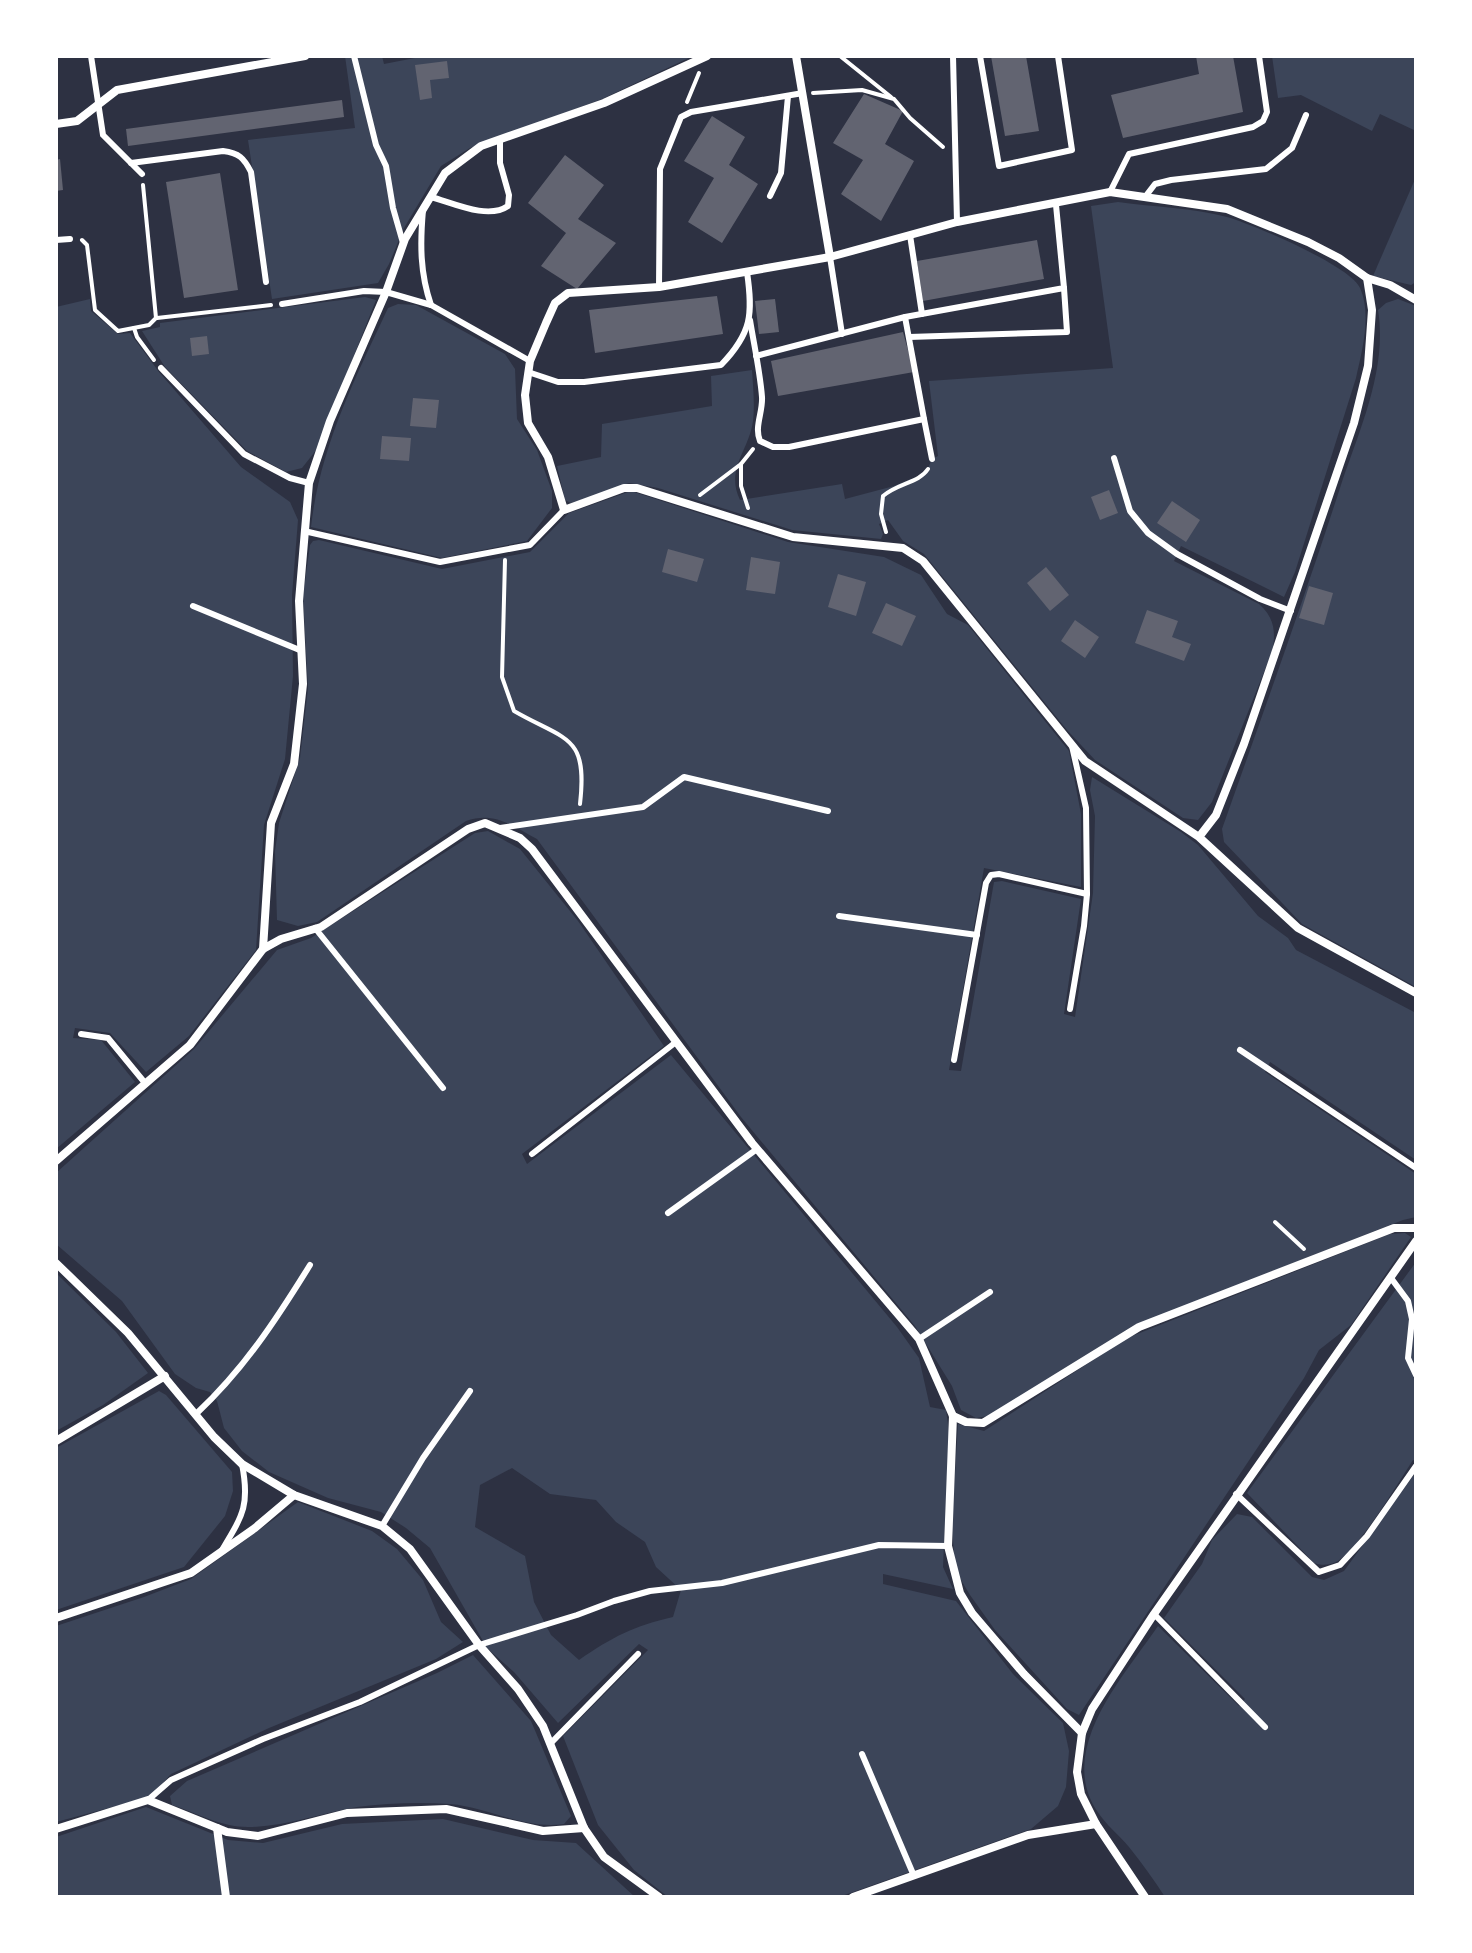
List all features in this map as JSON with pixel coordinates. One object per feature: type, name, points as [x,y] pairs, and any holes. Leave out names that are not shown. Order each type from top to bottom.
[{"type":"street","points":[[56,124],[77,121],[117,90],[305,56]]},
{"type":"street","points":[[263,949],[271,823],[294,764],[303,684],[299,601],[309,483],[330,421],[386,292],[403,243],[445,173],[481,146],[604,103],[706,56]]},
{"type":"street","points":[[796,56],[830,257]]},
{"type":"street","points":[[1416,300],[1390,285],[1367,278],[1339,258],[1308,242],[1227,209],[1110,192],[957,222],[830,257],[659,287],[568,293],[555,303],[530,361],[525,395],[528,423],[548,457],[564,510],[624,488],[637,488],[793,537],[903,548],[923,561],[1085,761],[1199,837],[1298,928],[1416,993]]},
{"type":"street","points":[[1199,837],[1216,815],[1291,611],[1354,423],[1368,366],[1372,310],[1367,278]]},
{"type":"street","points":[[56,1161],[190,1045],[263,949],[281,939],[315,928],[468,829],[485,823],[520,838],[532,849],[757,1149],[919,1339],[953,1416],[948,1546],[960,1593],[972,1613],[1024,1674],[1082,1733]]},
{"type":"street","points":[[953,1416],[966,1422],[983,1423],[1139,1327],[1394,1228],[1416,1228]]},
{"type":"street","points":[[1145,1897],[1096,1824],[1081,1794],[1077,1772],[1082,1733],[1092,1709],[1154,1614],[1416,1241]]},
{"type":"street","points":[[56,1263],[128,1333],[214,1437],[242,1464],[294,1495],[382,1526],[410,1549],[479,1645],[518,1689],[543,1726],[584,1828],[604,1857],[659,1897]]},
{"type":"street","points":[[56,1441],[165,1376]]},
{"type":"street","points":[[56,1618],[191,1573],[255,1528],[294,1495]]},
{"type":"street","points":[[56,1829],[148,1800],[217,1828],[258,1836],[347,1813],[446,1809],[543,1831],[584,1828]]},
{"type":"street","points":[[853,1897],[1028,1835],[1096,1824]]},
{"type":"street","points":[[217,1828],[226,1897]]},
{"type":"lane","points":[[91,56],[103,135],[142,174]]},
{"type":"lane","points":[[354,56],[376,145],[386,166],[403,243]]},
{"type":"lane","points":[[953,56],[957,222]]},
{"type":"lane","points":[[980,56],[999,166],[1072,150],[1058,56]]},
{"type":"lane","points":[[1110,192],[1129,154],[1253,127],[1263,121],[1267,112],[1259,56]]},
{"type":"lane","points":[[659,287],[660,169],[681,117],[691,112],[803,93]]},
{"type":"lane","points":[[770,196],[781,173],[788,96]]},
{"type":"lane","points":[[1145,197],[1155,184],[1171,180],[1266,169],[1292,148],[1306,115]]},
{"type":"lane","points":[[431,197],[489,212],[499,212],[508,206],[509,195],[500,163],[500,140]]},
{"type":"lane","points":[[131,163],[223,151],[244,158],[251,172],[266,282]]},
{"type":"lane","points":[[909,337],[1067,332],[1056,205]]},
{"type":"lane","points":[[423,209],[421,263],[431,305]]},
{"type":"lane","points":[[910,235],[922,314]]},
{"type":"lane","points":[[56,240],[70,239]]},
{"type":"lane","points":[[830,257],[842,334]]},
{"type":"lane","points":[[528,372],[558,382],[584,382],[721,365],[737,348],[750,320],[752,306],[747,272]]},
{"type":"lane","points":[[756,356],[905,317],[1064,288]]},
{"type":"lane","points":[[282,304],[364,291],[386,292],[431,305],[530,361]]},
{"type":"lane","points":[[905,317],[932,459]]},
{"type":"lane","points":[[750,320],[762,400],[756,432],[760,441],[773,447],[789,447],[924,419]]},
{"type":"lane","points":[[161,368],[244,454],[290,478],[309,483]]},
{"type":"lane","points":[[1114,458],[1130,511],[1148,533],[1177,554],[1260,599],[1291,611]]},
{"type":"lane","points":[[304,531],[440,562],[530,545],[564,510]]},
{"type":"lane","points":[[193,606],[302,651]]},
{"type":"lane","points":[[1070,1009],[1087,894],[1086,808],[1072,746]]},
{"type":"lane","points":[[500,828],[643,807],[684,777],[828,811]]},
{"type":"lane","points":[[954,1060],[986,883],[991,875],[999,874],[1087,894]]},
{"type":"lane","points":[[839,916],[977,935]]},
{"type":"lane","points":[[315,928],[443,1088]]},
{"type":"lane","points":[[81,1034],[108,1038],[145,1083]]},
{"type":"lane","points":[[532,1154],[676,1042]]},
{"type":"lane","points":[[1240,1050],[1416,1168]]},
{"type":"lane","points":[[668,1213],[757,1149]]},
{"type":"lane","points":[[196,1414],[228,1384],[268,1333],[310,1265]]},
{"type":"lane","points":[[1391,1278],[1408,1301],[1412,1319],[1408,1358],[1416,1375]]},
{"type":"lane","points":[[919,1339],[990,1292]]},
{"type":"lane","points":[[382,1526],[423,1458],[470,1391]]},
{"type":"lane","points":[[221,1552],[244,1507],[247,1491],[242,1464]]},
{"type":"lane","points":[[1236,1494],[1319,1572],[1340,1565],[1367,1536],[1416,1466]]},
{"type":"lane","points":[[148,1800],[171,1780],[263,1739],[360,1702],[479,1645],[650,1591],[722,1583],[879,1545],[948,1546]]},
{"type":"lane","points":[[1154,1614],[1265,1727]]},
{"type":"lane","points":[[550,1744],[638,1654]]},
{"type":"lane","points":[[862,1754],[914,1876]]},
{"type":"path","points":[[681,117],[706,56]]},
{"type":"path","points":[[840,56],[894,99],[910,118],[956,159]]},
{"type":"path","points":[[803,93],[862,90],[894,99]]},
{"type":"path","points":[[142,174],[156,318]]},
{"type":"path","points":[[70,239],[82,239],[87,245],[95,310],[118,331],[149,325],[156,318],[282,304]]},
{"type":"path","points":[[134,328],[137,337],[161,368]]},
{"type":"path","points":[[686,502],[706,492],[741,464],[760,441]]},
{"type":"path","points":[[892,546],[881,514],[883,496],[894,486],[918,479],[926,473],[932,459]]},
{"type":"path","points":[[741,464],[741,486],[755,524]]},
{"type":"path","points":[[505,550],[502,677],[514,711],[565,737],[578,752],[583,779],[579,816]]},
{"type":"path","points":[[1275,1222],[1315,1259]]},
{"type":"shaded area","points":[[345,56],[382,56],[384,64],[425,56],[693,56],[602,99],[470,148],[441,166],[404,228],[378,283],[272,299],[248,140],[355,128]]},
{"type":"shaded area","points":[[1272,56],[1416,56],[1416,131],[1380,114],[1372,131],[1301,95],[1278,98]]},
{"type":"shaded area","points":[[1416,177],[1416,282],[1411,285],[1373,276]]},
{"type":"shaded area","points":[[1118,202],[1214,214],[1240,221],[1339,269],[1353,279],[1364,299],[1365,333],[1356,378],[1295,572],[1284,597],[1181,546],[1174,561],[1259,604],[1271,620],[1274,632],[1272,652],[1212,802],[1198,820],[1183,818],[1095,760],[924,554],[903,541],[888,520],[879,524],[883,534],[881,539],[792,530],[658,488],[629,483],[571,503],[565,500],[557,466],[601,457],[602,424],[712,406],[711,376],[752,370],[753,421],[735,479],[740,500],[842,484],[845,499],[894,486],[926,473],[932,459],[938,456],[929,381],[1113,368],[1091,206]]},
{"type":"shaded area","points":[[365,297],[376,300],[317,449],[302,468],[286,472],[247,451],[165,367],[142,331],[160,327],[160,323]]},
{"type":"shaded area","points":[[90,299],[91,311],[118,334],[130,333],[159,372],[241,467],[290,502],[298,520],[292,595],[293,676],[285,759],[264,825],[256,950],[189,1036],[146,1072],[110,1033],[75,1028],[73,1038],[101,1040],[135,1082],[56,1149],[56,307]]},
{"type":"shaded area","points":[[1398,299],[1416,306],[1416,987],[1302,924],[1224,842],[1222,829],[1370,401],[1379,355],[1378,310]]},
{"type":"shaded area","points":[[398,304],[416,305],[505,354],[515,369],[517,419],[537,450],[552,491],[552,508],[527,541],[442,558],[311,527],[322,469],[340,415],[388,308]]},
{"type":"shaded area","points":[[631,491],[788,542],[884,557],[921,575],[947,614],[968,625],[1069,751],[1081,814],[1081,887],[984,868],[949,1070],[961,1071],[994,882],[1002,881],[1081,899],[1064,1014],[1075,1017],[1093,893],[1095,816],[1090,790],[1092,777],[1198,845],[1258,916],[1288,938],[1296,950],[1416,1013],[1416,1160],[1270,1062],[1265,1072],[1416,1174],[1416,1217],[1133,1326],[988,1416],[976,1418],[961,1410],[952,1386],[915,1326],[741,1117],[537,839],[494,819],[466,821],[317,922],[298,926],[277,920],[275,851],[279,823],[300,758],[308,688],[303,596],[313,541],[442,569],[530,552],[569,513]]},
{"type":"shaded area","points":[[488,831],[520,849],[578,921],[664,1046],[522,1154],[527,1164],[671,1055],[897,1327],[919,1358],[930,1407],[946,1410],[949,1432],[943,1567],[953,1589],[883,1574],[883,1584],[956,1601],[1013,1674],[1063,1723],[1069,1751],[1066,1787],[1058,1806],[1031,1829],[839,1897],[668,1897],[634,1870],[598,1825],[563,1736],[648,1650],[639,1644],[558,1723],[514,1672],[487,1648],[430,1548],[381,1512],[328,1498],[269,1472],[242,1451],[224,1428],[217,1401],[210,1392],[196,1388],[175,1374],[122,1301],[56,1244],[56,1173],[194,1049],[277,950],[311,938],[475,833]],"holes":[[[512,1468],[550,1494],[596,1500],[616,1522],[645,1542],[656,1567],[681,1590],[673,1617],[624,1633],[579,1660],[551,1635],[534,1602],[525,1556],[475,1527],[480,1485]]]},
{"type":"shaded area","points":[[1405,1233],[1411,1237],[1351,1325],[1319,1350],[1304,1378],[1079,1715],[1067,1709],[995,1630],[955,1570],[952,1524],[958,1424],[984,1431],[1127,1338],[1390,1234]]},
{"type":"shaded area","points":[[1416,1262],[1416,1461],[1413,1460],[1378,1514],[1347,1553],[1332,1563],[1314,1563],[1247,1493]]},
{"type":"shaded area","points":[[56,1273],[116,1332],[148,1373],[103,1405],[56,1431]]},
{"type":"shaded area","points":[[159,1391],[166,1395],[232,1472],[233,1491],[225,1516],[184,1567],[56,1610],[56,1448]]},
{"type":"shaded area","points":[[1416,1472],[1416,1892],[1411,1897],[1165,1897],[1134,1853],[1097,1811],[1086,1787],[1084,1763],[1089,1738],[1113,1690],[1158,1626],[1239,1706],[1245,1699],[1164,1618],[1202,1564],[1212,1540],[1237,1514],[1252,1517],[1312,1577],[1324,1580],[1344,1571]]},
{"type":"shaded area","points":[[298,1502],[372,1531],[397,1549],[423,1580],[441,1622],[463,1642],[436,1659],[269,1728],[171,1774],[150,1797],[56,1822],[56,1626],[191,1579]]},
{"type":"shaded area","points":[[473,1655],[531,1721],[571,1816],[564,1824],[535,1824],[464,1806],[415,1803],[357,1807],[289,1822],[248,1827],[219,1822],[172,1805],[170,1796],[187,1781]]},
{"type":"shaded area","points":[[146,1807],[228,1840],[263,1843],[342,1824],[443,1819],[533,1840],[576,1843],[635,1897],[56,1897],[56,1837]]},
{"type":"building","points":[[991,56],[1026,56],[1039,131],[1005,136]]},
{"type":"building","points":[[1196,56],[1233,56],[1243,112],[1123,138],[1111,95],[1199,74]]},
{"type":"building","points":[[447,61],[449,78],[430,80],[432,98],[420,100],[415,65]]},
{"type":"building","points":[[864,94],[903,111],[885,144],[914,161],[881,221],[841,194],[863,160],[833,143]]},
{"type":"building","points":[[342,100],[344,117],[128,146],[126,129]]},
{"type":"building","points":[[712,116],[745,137],[729,165],[758,184],[722,243],[688,222],[714,178],[684,161]]},
{"type":"building","points":[[565,155],[604,185],[578,219],[616,243],[577,289],[541,266],[566,233],[528,203]]},
{"type":"building","points":[[60,159],[63,190],[56,191],[56,160]]},
{"type":"building","points":[[220,173],[238,290],[184,298],[166,182]]},
{"type":"building","points":[[1037,240],[1044,279],[923,301],[917,261]]},
{"type":"building","points":[[717,296],[723,334],[595,353],[589,310]]},
{"type":"building","points":[[775,299],[779,332],[759,334],[755,301]]},
{"type":"building","points":[[903,332],[914,372],[778,396],[771,361]]},
{"type":"building","points":[[207,336],[209,354],[192,356],[190,338]]},
{"type":"building","points":[[413,398],[439,400],[436,428],[410,426]]},
{"type":"building","points":[[382,436],[411,438],[409,461],[380,459]]},
{"type":"building","points":[[1109,490],[1118,513],[1100,520],[1091,497]]},
{"type":"building","points":[[1172,501],[1200,520],[1186,542],[1157,523]]},
{"type":"building","points":[[668,549],[704,559],[697,582],[662,572]]},
{"type":"building","points":[[751,557],[780,562],[775,594],[746,590]]},
{"type":"building","points":[[1046,567],[1069,595],[1050,611],[1027,583]]},
{"type":"building","points":[[838,574],[866,582],[856,616],[828,607]]},
{"type":"building","points":[[1309,586],[1333,593],[1324,625],[1299,618]]},
{"type":"building","points":[[886,603],[916,616],[902,646],[872,633]]},
{"type":"building","points":[[1147,610],[1178,621],[1172,637],[1191,644],[1184,661],[1135,643]]},
{"type":"building","points":[[1075,620],[1099,637],[1085,658],[1061,641]]}]
